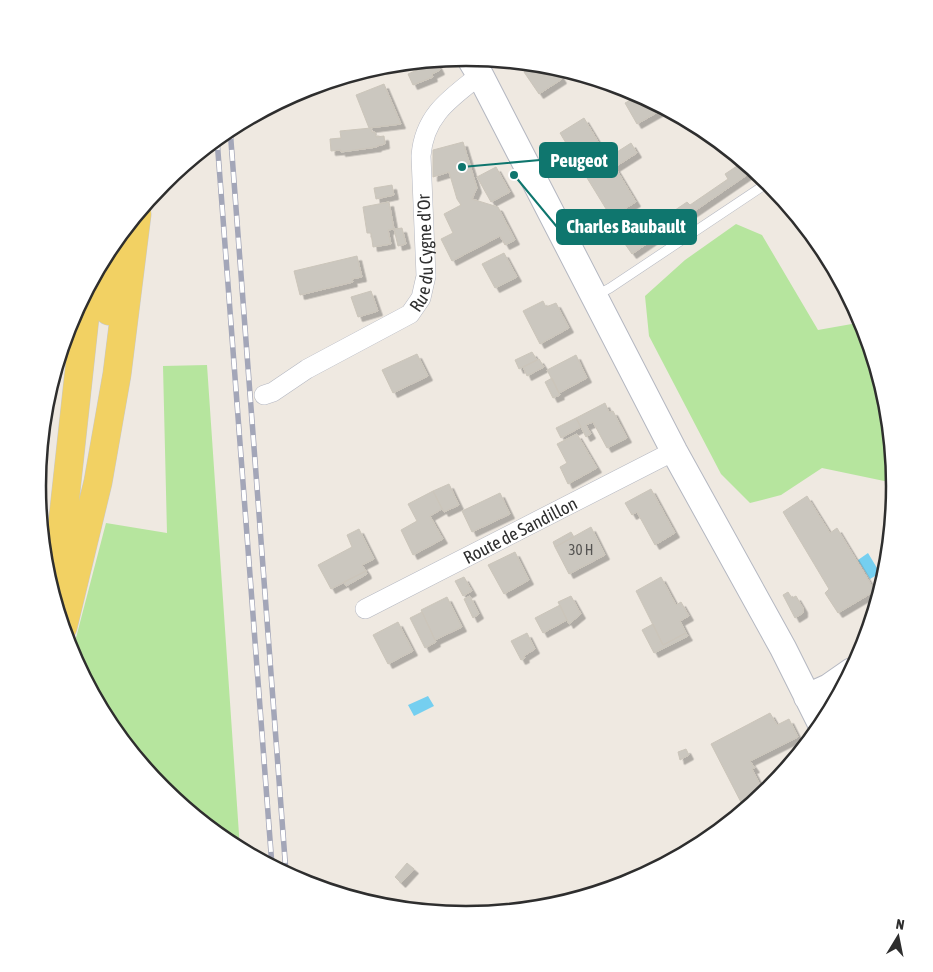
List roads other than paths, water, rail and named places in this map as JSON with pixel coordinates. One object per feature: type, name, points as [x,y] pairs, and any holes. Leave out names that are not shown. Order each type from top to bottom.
[{"type":"main road","points":[[477,66],[674,451],[783,648],[817,717]]},
{"type":"main road","points":[[62,590],[98,482],[116,383],[136,226]]},
{"type":"main road","points":[[62,590],[110,303],[111,263]]},
{"type":"main road","points":[[62,590],[60,546],[86,309]]},
{"type":"main road","points":[[807,696],[828,687],[839,680]]},
{"type":"street","name":"Rue du Cygne d'Or","points":[[264,395],[273,392],[307,369],[410,314],[422,298],[426,276],[421,156],[423,138],[428,125],[456,93],[473,66]]},
{"type":"street","name":"Route de Sandillon","points":[[365,609],[674,451]]},
{"type":"lane","points":[[594,296],[610,288],[762,187]]},
{"type":"water","points":[[868,553],[878,570],[877,575],[870,579],[858,560]]},
{"type":"water","points":[[428,696],[434,706],[414,716],[408,705]]},
{"type":"railway","points":[[231,139],[285,865]]},
{"type":"railway","points":[[218,148],[271,858]]},
{"type":"place","name":"Peugeot","points":[[462,167]]},
{"type":"place","name":"Charles Baubault","points":[[514,175]]}]
